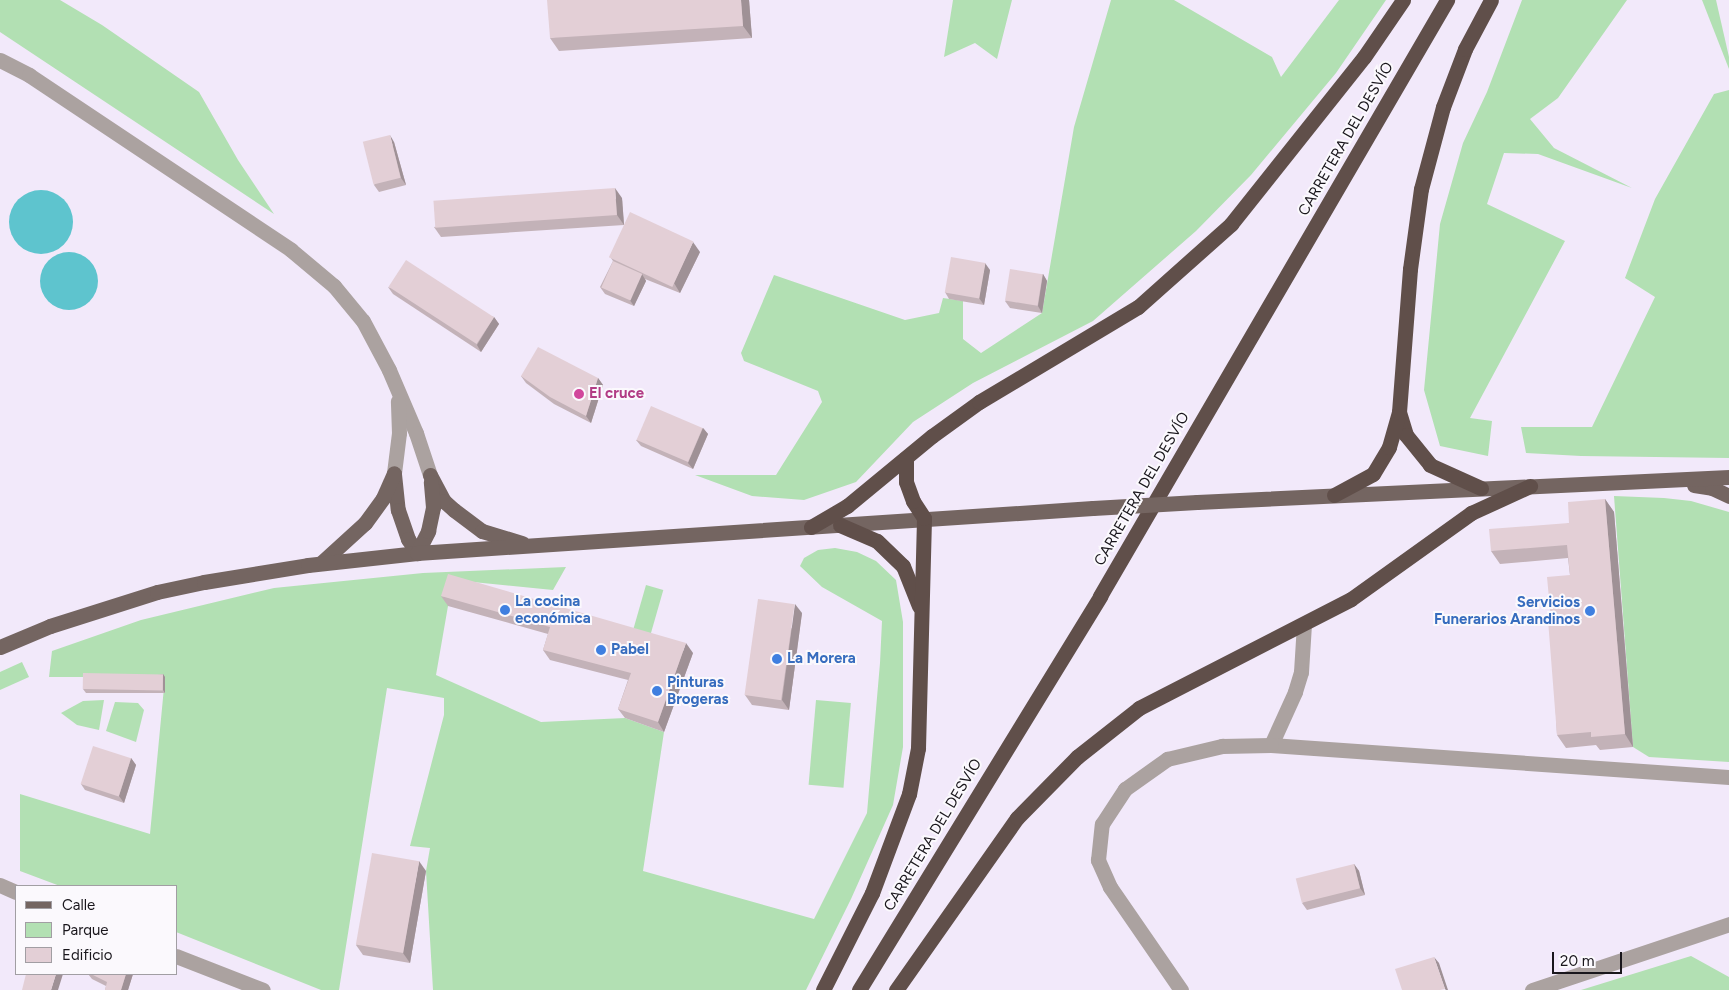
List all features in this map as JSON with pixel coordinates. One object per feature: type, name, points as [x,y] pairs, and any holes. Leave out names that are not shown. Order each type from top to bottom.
[{"type":"highway","points":[[810,527],[848,506],[932,436],[979,402],[1138,307],[1231,224],[1364,57],[1403,0]]},
{"type":"highway","name":"CARRETERA DEL DESVÍO","points":[[859,990],[1105,587],[1447,0]]},
{"type":"highway","points":[[1334,495],[1373,474],[1389,447],[1399,412],[1410,269],[1421,190],[1442,106],[1465,49],[1491,0]]},
{"type":"highway","points":[[1399,412],[1406,435],[1430,465],[1481,488]]},
{"type":"highway","points":[[823,990],[872,893],[909,794],[918,748],[924,518],[913,501],[906,482],[906,458]]},
{"type":"highway","points":[[896,990],[1017,818],[1077,757],[1139,708],[1351,599],[1471,513],[1530,486]]},
{"type":"highway","points":[[840,525],[877,541],[903,566],[922,615]]},
{"type":"main road","points":[[394,473],[398,510],[408,539],[417,553]]},
{"type":"main road","points":[[321,564],[364,523],[382,498],[394,473]]},
{"type":"main road","points":[[417,553],[428,531],[433,507],[430,475]]},
{"type":"main road","points":[[430,475],[444,501],[482,531],[531,545]]},
{"type":"main road","points":[[0,647],[50,626],[157,592],[204,582],[321,564],[417,553],[1093,508],[1729,477]]},
{"type":"main road","points":[[1670,480],[1712,488],[1729,496]]},
{"type":"street","points":[[0,60],[29,75],[291,250],[334,286],[363,321],[389,370],[416,433],[430,475]]},
{"type":"street","points":[[394,473],[399,433],[398,394]]},
{"type":"street","points":[[1271,745],[1295,692],[1301,672],[1304,624]]},
{"type":"street","points":[[1181,990],[1110,888],[1098,860],[1102,824],[1125,789],[1166,759],[1222,746],[1271,745],[1729,777]]},
{"type":"street","points":[[0,886],[15,892]]},
{"type":"street","points":[[1532,990],[1729,924]]},
{"type":"street","points":[[178,957],[263,990]]},
{"type":"green space","points":[[0,0],[60,0],[102,25],[199,92],[238,160],[274,214],[0,32]]},
{"type":"green space","points":[[953,0],[1012,0],[997,59],[975,43],[944,57]]},
{"type":"green space","points":[[1111,0],[1174,0],[1272,57],[1281,77],[1339,0],[1386,0],[1336,73],[1251,175],[1196,231],[1093,321],[973,383],[913,422],[856,482],[804,500],[752,496],[695,475],[776,475],[822,402],[818,391],[744,361],[741,353],[774,275],[905,320],[939,313],[943,298],[963,301],[963,339],[981,353],[1042,313],[1074,127]]},
{"type":"green space","points":[[1522,0],[1627,0],[1558,98],[1530,119],[1554,148],[1632,188],[1538,154],[1504,153],[1487,204],[1565,241],[1470,418],[1492,421],[1488,456],[1440,446],[1424,390],[1440,224],[1463,143],[1487,92]]},
{"type":"green space","points":[[1702,0],[1716,0],[1729,57],[1729,69]]},
{"type":"green space","points":[[1729,90],[1729,458],[1581,456],[1526,453],[1521,427],[1592,427],[1655,297],[1625,278],[1655,199],[1714,94]]},
{"type":"green space","points":[[1614,496],[1691,501],[1729,512],[1729,762],[1649,757],[1633,747]]},
{"type":"green space","points":[[835,548],[857,552],[876,561],[896,580],[903,622],[903,747],[893,805],[851,899],[806,990],[433,990],[426,871],[430,848],[410,846],[444,715],[444,698],[387,688],[339,990],[321,990],[178,933],[178,885],[57,885],[20,871],[20,794],[150,834],[165,677],[49,677],[52,651],[141,620],[274,588],[423,573],[566,567],[553,590],[463,581],[455,584],[448,606],[436,675],[541,722],[625,718],[664,732],[643,871],[814,919],[867,813],[882,621],[822,587],[800,566],[804,558],[818,550]]},
{"type":"green space","points":[[646,585],[663,590],[651,634],[633,629]]},
{"type":"green space","points":[[22,662],[29,677],[0,690],[0,672]]},
{"type":"green space","points":[[104,700],[99,730],[77,725],[61,713],[83,701]]},
{"type":"green space","points":[[816,700],[851,703],[843,788],[809,785]]},
{"type":"green space","points":[[115,702],[138,703],[144,710],[136,742],[106,731]]},
{"type":"green space","points":[[1691,956],[1729,977],[1729,990],[1581,990]]},
{"type":"water","points":[[35,190],[47,190],[64,199],[71,210],[73,222],[71,234],[64,245],[47,254],[35,254],[23,249],[14,240],[9,228],[9,216],[14,204],[23,195]]},
{"type":"water","points":[[69,252],[80,254],[93,265],[98,281],[96,292],[85,305],[69,310],[58,308],[45,297],[40,281],[42,270],[53,257]]},
{"type":"building","points":[[547,0],[741,0],[743,26],[550,38]]},
{"type":"building","points":[[390,135],[401,178],[373,184],[363,142]]},
{"type":"building","points":[[615,188],[617,215],[435,228],[433,201]]},
{"type":"building","points":[[630,212],[693,242],[672,287],[609,257]]},
{"type":"building","points":[[951,257],[985,263],[979,299],[945,292]]},
{"type":"building","points":[[406,260],[494,317],[477,344],[389,287]]},
{"type":"building","points":[[613,261],[642,274],[630,301],[601,287]]},
{"type":"building","points":[[1010,269],[1043,274],[1038,306],[1005,301]]},
{"type":"building","points":[[538,347],[598,378],[586,416],[550,397],[521,376]]},
{"type":"building","points":[[651,406],[703,428],[688,462],[637,440]]},
{"type":"building","name":"Servicios Funerarios Arandinos","points":[[1605,499],[1625,734],[1591,737],[1591,732],[1557,735],[1548,620],[1551,620],[1547,577],[1570,575],[1567,545],[1491,551],[1489,529],[1569,523],[1568,502]]},
{"type":"building","points":[[448,574],[686,643],[658,722],[618,709],[631,673],[543,650],[550,627],[441,596]]},
{"type":"building","name":"La Morera","points":[[758,599],[795,604],[781,700],[745,695]]},
{"type":"building","points":[[83,673],[163,674],[163,690],[83,689]]},
{"type":"building","points":[[93,746],[131,758],[119,796],[81,784]]},
{"type":"building","points":[[372,853],[419,861],[403,953],[356,945]]},
{"type":"building","points":[[1354,864],[1360,888],[1302,903],[1296,879]]},
{"type":"building","points":[[1434,957],[1445,989],[1402,990],[1395,969]]},
{"type":"building","points":[[26,975],[56,975],[51,990],[22,990]]},
{"type":"building","points":[[93,975],[126,975],[121,990],[105,990],[107,982]]},
{"type":"place","name":"El cruce","points":[[579,394]]},
{"type":"place","name":"La cocina económica","points":[[505,610]]},
{"type":"place","name":"Servicios Funerarios Arandinos","points":[[1590,611]]},
{"type":"place","name":"Pabel","points":[[601,650]]},
{"type":"place","name":"La Morera","points":[[777,659]]},
{"type":"place","name":"Pinturas Brogeras","points":[[657,691]]}]
